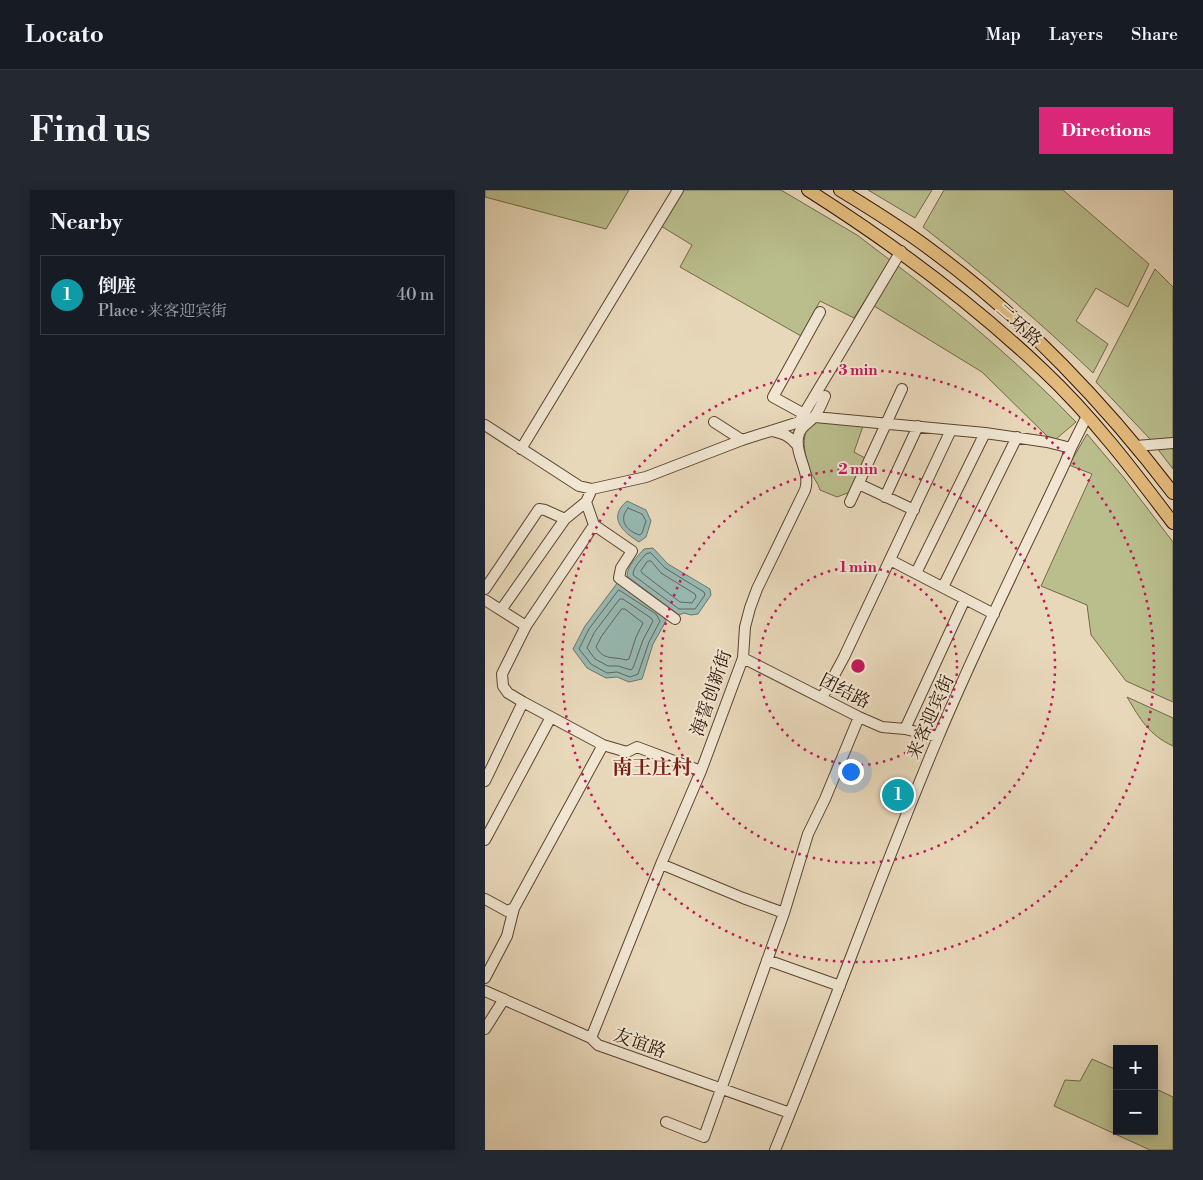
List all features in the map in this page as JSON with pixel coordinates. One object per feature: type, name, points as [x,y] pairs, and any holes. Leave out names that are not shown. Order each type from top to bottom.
[{"type":"main road","name":"二环路","points":[[809,190],[872,231],[933,275],[1044,371],[1087,416],[1131,467],[1173,523]]},
{"type":"main road","name":"二环路","points":[[840,190],[886,218],[930,249],[990,297],[1037,339],[1136,446],[1173,493]]},
{"type":"street","points":[[521,449],[678,190]]},
{"type":"street","points":[[802,418],[901,252]]},
{"type":"street","points":[[802,418],[773,397],[820,312]]},
{"type":"street","points":[[850,502],[902,389]]},
{"type":"street","points":[[797,445],[798,436],[802,428],[815,417],[825,396]]},
{"type":"street","name":"来客迎宾街","points":[[775,1150],[938,737],[1087,416]]},
{"type":"street","points":[[485,425],[579,486],[592,488],[646,477],[802,418],[815,417],[985,433],[1047,442],[1071,448]]},
{"type":"street","points":[[714,422],[742,440]]},
{"type":"street","points":[[885,497],[917,426]]},
{"type":"street","points":[[772,430],[791,438],[797,445]]},
{"type":"street","points":[[822,698],[845,657],[951,430]]},
{"type":"street","points":[[917,574],[985,433]]},
{"type":"street","points":[[943,587],[1017,437]]},
{"type":"street","points":[[1136,446],[1173,443]]},
{"type":"street","name":"海誓创新街","points":[[591,1038],[661,864],[701,771],[743,658],[745,627],[757,589],[807,483],[797,445]]},
{"type":"street","points":[[859,484],[913,510]]},
{"type":"street","points":[[501,610],[565,519],[586,502],[592,488]]},
{"type":"street","points":[[586,502],[594,525],[632,552],[621,568],[619,578],[675,619]]},
{"type":"street","points":[[485,589],[539,509],[565,519]]},
{"type":"street","points":[[594,525],[526,626],[502,674],[503,686],[508,693],[523,702],[603,745],[627,752],[637,748],[701,771]]},
{"type":"street","points":[[890,560],[994,614]]},
{"type":"street","points":[[905,729],[965,599]]},
{"type":"street","points":[[485,600],[526,626]]},
{"type":"street","name":"团结路","points":[[743,658],[882,727],[905,729],[938,737]]},
{"type":"street","points":[[485,781],[523,702]]},
{"type":"street","points":[[485,840],[551,717]]},
{"type":"street","points":[[665,1122],[704,1137],[784,912],[808,834],[825,799],[859,717]]},
{"type":"street","points":[[485,978],[507,936],[514,908],[603,745]]},
{"type":"street","points":[[661,864],[743,898],[784,912]]},
{"type":"street","points":[[485,899],[507,911],[514,908]]},
{"type":"street","points":[[767,960],[840,986]]},
{"type":"street","name":"友谊路","points":[[485,991],[591,1038],[598,1045],[790,1113]]},
{"type":"street","points":[[485,1029],[504,999]]},
{"type":"green space","points":[[485,190],[629,190],[606,229],[485,197]]},
{"type":"green space","points":[[681,190],[781,190],[857,235],[890,260],[854,318],[820,301],[801,336],[680,267],[692,245],[661,226]]},
{"type":"green space","points":[[868,190],[932,190],[915,218]]},
{"type":"green space","points":[[944,190],[1063,190],[1149,264],[1128,307],[1096,288],[1076,321],[1108,344],[1093,373],[1010,298],[923,227]]},
{"type":"green space","points":[[898,266],[990,341],[1034,380],[1076,422],[1056,439],[1047,436],[982,372],[874,306]]},
{"type":"green space","points":[[1155,269],[1173,287],[1173,469],[1150,439],[1096,382]]},
{"type":"green space","points":[[821,421],[863,426],[854,452],[865,458],[850,492],[837,497],[820,490],[811,473],[806,456],[805,434],[808,428]]},
{"type":"green space","points":[[1087,434],[1125,479],[1173,542],[1173,702],[1126,681],[1091,635],[1087,605],[1041,586],[1092,474],[1069,465]]},
{"type":"green space","points":[[1127,697],[1173,718],[1173,746],[1151,731]]},
{"type":"green space","points":[[1092,1059],[1113,1068],[1113,1133],[1054,1106],[1065,1080],[1080,1081]]},
{"type":"green space","points":[[1158,1090],[1173,1097],[1173,1150],[1150,1150],[1117,1135],[1158,1135]]},
{"type":"water","points":[[627,501],[646,510],[651,521],[646,537],[639,542],[619,524],[618,513]]},
{"type":"water","points":[[653,548],[668,564],[710,589],[711,595],[698,614],[684,613],[679,615],[627,576],[631,565],[644,549]]},
{"type":"water","points":[[618,582],[660,610],[666,621],[653,644],[642,679],[629,682],[617,677],[606,678],[587,668],[573,649],[585,626]]},
{"type":"place","name":"倒座","points":[[898,795]]},
{"type":"district","name":"南王庄村","points":[[652,767]]}]
